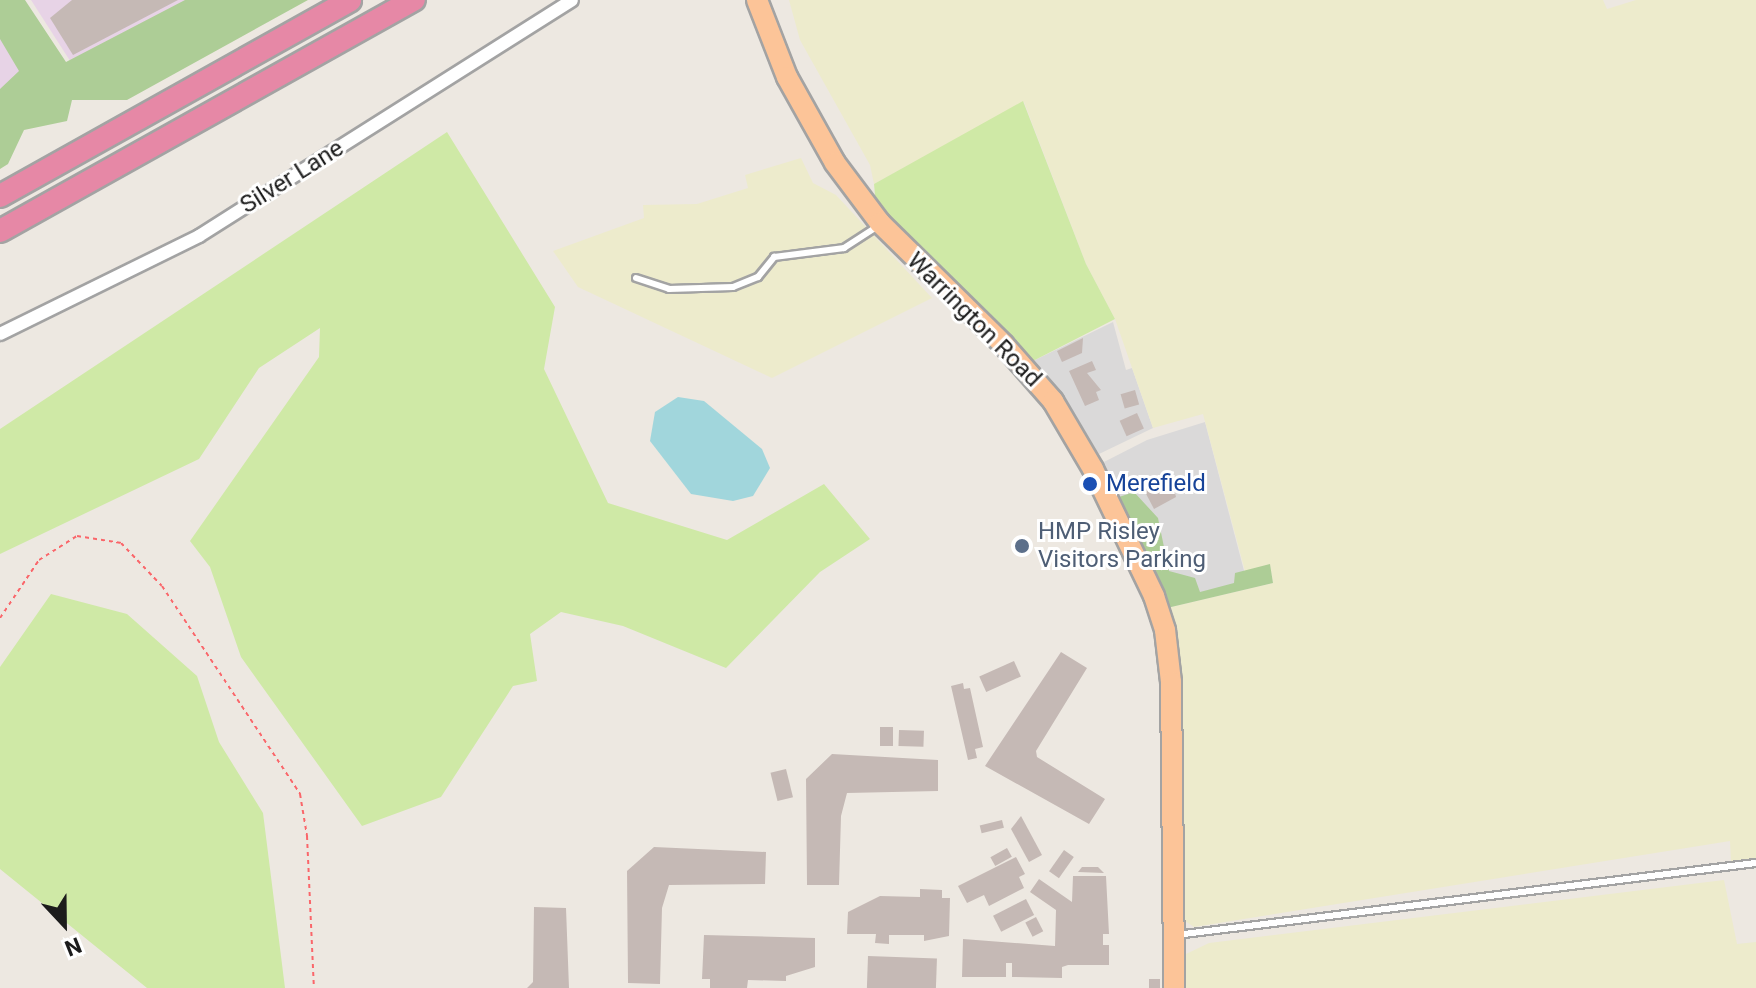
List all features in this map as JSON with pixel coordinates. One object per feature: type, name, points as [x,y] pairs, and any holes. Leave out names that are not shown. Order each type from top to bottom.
[{"type":"highway","points":[[0,196],[350,0]]},
{"type":"highway","points":[[0,231],[414,0]]},
{"type":"main road","name":"Warrington Road","points":[[757,0],[806,116],[880,223],[1003,344],[1053,401],[1093,469],[1154,596],[1165,630],[1171,682],[1174,988]]},
{"type":"street","name":"Silver Lane","points":[[0,334],[199,236],[572,0]]},
{"type":"lane","points":[[636,278],[669,289],[733,287],[758,277],[774,257],[844,248],[880,223]]},
{"type":"lane","points":[[1175,936],[1756,863]]},
{"type":"path","points":[[0,618],[39,560],[77,536],[121,543],[162,586],[300,794],[307,836],[314,988]]},
{"type":"shaded area","points":[[0,0],[51,57],[0,106]]},
{"type":"shaded area","points":[[31,0],[203,0],[74,67]]},
{"type":"shaded area","points":[[789,0],[1603,0],[1607,9],[1636,0],[1756,0],[1756,859],[1731,862],[1730,841],[1194,927],[1185,921],[1180,914],[1167,608],[1273,583],[1270,565],[1245,571],[1203,414],[1153,428],[1115,319],[1086,264],[1024,102],[874,184],[870,165],[800,40]]},
{"type":"shaded area","points":[[801,158],[813,183],[836,195],[932,298],[772,378],[578,287],[553,251],[644,218],[643,205],[697,204],[748,188],[745,175]]},
{"type":"shaded area","points":[[1113,322],[1126,370],[1132,368],[1153,428],[1099,454],[1066,399],[1033,361]]},
{"type":"shaded area","points":[[1205,422],[1247,582],[1167,600],[1102,463],[1147,440]]},
{"type":"shaded area","points":[[1724,880],[1737,944],[1756,942],[1756,988],[1182,988],[1184,955],[1209,943]]},
{"type":"green space","points":[[0,0],[25,0],[66,62],[185,0],[308,0],[127,100],[72,100],[67,121],[24,130],[8,164],[0,169],[0,89],[19,71],[0,39]]},
{"type":"green space","points":[[1023,101],[1086,264],[1115,319],[1033,361],[876,206],[874,184]]},
{"type":"green space","points":[[447,132],[555,307],[544,369],[608,503],[727,540],[824,484],[870,539],[820,572],[726,668],[623,626],[561,612],[530,634],[537,681],[513,686],[441,797],[362,826],[241,657],[210,567],[190,541],[319,357],[320,328],[259,368],[199,459],[0,554],[0,429]]},
{"type":"green space","points":[[1134,492],[1158,518],[1169,571],[1195,578],[1200,592],[1234,583],[1235,573],[1270,564],[1273,583],[1167,608],[1119,497]]},
{"type":"green space","points":[[51,594],[127,614],[197,676],[219,742],[263,813],[285,988],[147,988],[0,869],[0,667]]},
{"type":"water","points":[[678,397],[704,401],[762,449],[770,468],[753,496],[733,501],[691,494],[650,441],[655,412]]},
{"type":"building","points":[[72,0],[178,0],[73,55],[50,18]]},
{"type":"building","points":[[1083,338],[1082,353],[1062,362],[1057,351]]},
{"type":"building","points":[[1092,361],[1096,370],[1087,373],[1101,390],[1096,392],[1099,400],[1085,406],[1069,371]]},
{"type":"building","points":[[1135,390],[1139,404],[1125,409],[1121,394]]},
{"type":"building","points":[[1137,413],[1144,429],[1127,436],[1120,421]]},
{"type":"building","points":[[1170,474],[1176,497],[1154,509],[1143,488]]},
{"type":"building","points":[[1061,652],[1087,668],[1036,751],[1037,757],[1105,799],[1089,824],[985,766]]},
{"type":"building","points":[[1014,661],[1021,677],[986,692],[979,676]]},
{"type":"building","points":[[963,683],[964,689],[970,688],[983,747],[975,749],[977,758],[968,760],[951,686]]},
{"type":"building","points":[[880,727],[893,727],[893,746],[880,746]]},
{"type":"building","points":[[899,730],[924,731],[923,747],[898,746]]},
{"type":"building","points":[[832,754],[938,760],[938,791],[847,793],[841,816],[839,885],[807,885],[806,779]]},
{"type":"building","points":[[786,769],[793,797],[777,801],[770,773]]},
{"type":"building","points":[[1021,816],[1042,855],[1029,862],[1011,829]]},
{"type":"building","points":[[1002,820],[1004,828],[982,833],[980,826]]},
{"type":"building","points":[[654,847],[766,852],[765,884],[669,885],[662,908],[660,984],[628,983],[627,871]]},
{"type":"building","points":[[1007,848],[1012,857],[995,866],[990,857]]},
{"type":"building","points":[[1064,850],[1074,857],[1059,878],[1049,871]]},
{"type":"building","points":[[1016,857],[1025,874],[1019,877],[1024,888],[989,906],[984,895],[967,903],[958,886]]},
{"type":"building","points":[[1082,867],[1098,867],[1104,873],[1078,872]]},
{"type":"building","points":[[1073,876],[1106,876],[1109,934],[1103,934],[1103,945],[1109,945],[1109,965],[1068,965],[1062,967],[1062,978],[1012,977],[1012,963],[1006,963],[1006,977],[962,977],[963,939],[1055,946],[1056,910],[1030,892],[1039,879],[1072,902]]},
{"type":"building","points":[[920,889],[942,890],[942,898],[950,898],[949,936],[924,941],[924,935],[889,935],[889,944],[875,943],[876,934],[847,934],[848,912],[880,896],[920,897]]},
{"type":"building","points":[[1026,899],[1034,915],[1001,932],[993,916]]},
{"type":"building","points":[[534,907],[566,908],[569,988],[527,988],[533,982]]},
{"type":"building","points":[[1036,917],[1043,931],[1033,937],[1025,922]]},
{"type":"building","points":[[704,935],[815,938],[815,967],[786,976],[786,981],[748,980],[747,988],[710,988],[710,979],[702,979]]},
{"type":"building","points":[[868,956],[937,958],[936,988],[867,988]]},
{"type":"building","points":[[1149,979],[1160,979],[1160,988],[1149,988]]},
{"type":"place","name":"Merefield","points":[[1090,484]]},
{"type":"place","name":"HMP Risley Visitors Parking","points":[[1022,546]]}]
